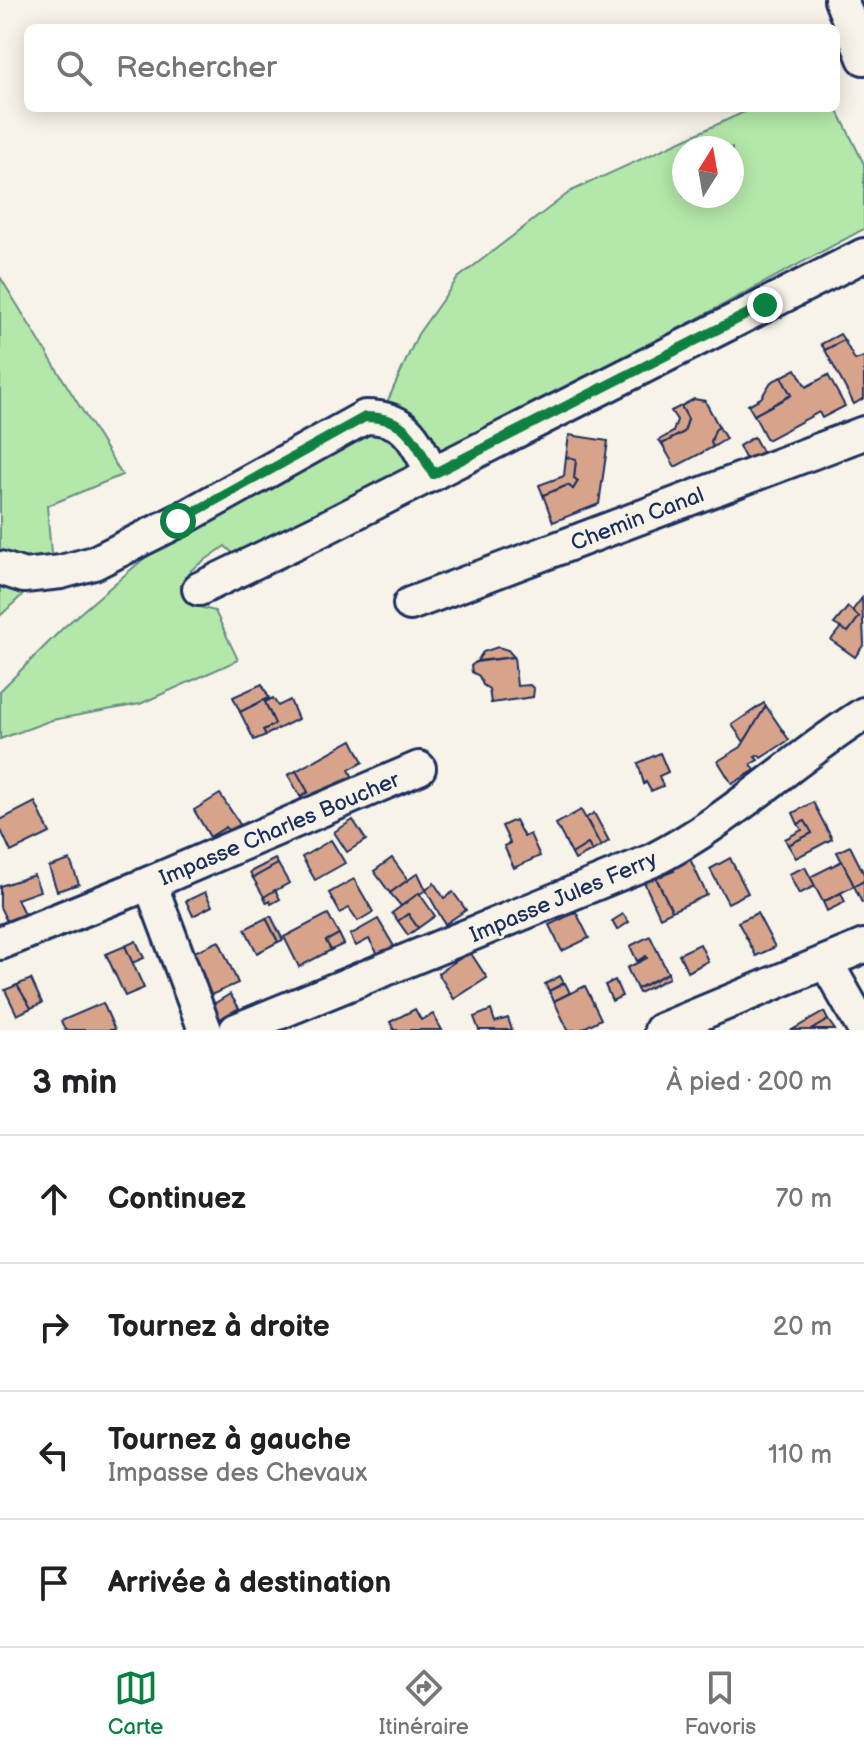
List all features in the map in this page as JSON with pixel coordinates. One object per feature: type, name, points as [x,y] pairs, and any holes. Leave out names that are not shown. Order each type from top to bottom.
[{"type":"street","points":[[841,0],[864,58]]},
{"type":"street","points":[[199,589],[864,255]]},
{"type":"street","points":[[0,568],[24,576],[61,572],[94,563],[167,528],[365,417],[385,417],[396,422],[412,437],[433,474]]},
{"type":"street","name":"Chemin Canal","points":[[410,604],[864,433]]},
{"type":"street","name":"Impasse Jules Ferry","points":[[236,1030],[637,867],[685,844],[864,714]]},
{"type":"street","name":"Impasse Charles Boucher","points":[[205,1030],[150,883],[419,768]]},
{"type":"street","points":[[0,943],[150,883]]},
{"type":"street","points":[[661,1030],[864,946]]},
{"type":"street","points":[[826,962],[864,1029]]},
{"type":"green space","points":[[744,112],[838,112],[864,164],[864,229],[449,452],[239,559],[225,546],[191,570],[188,604],[215,611],[238,660],[140,704],[52,720],[0,739],[0,691],[64,627],[141,561],[204,515],[384,409],[418,334],[458,278],[571,191],[672,145],[672,208],[744,208],[744,136],[692,136]]},
{"type":"green space","points":[[0,277],[122,475],[47,506],[51,554],[33,585],[0,616]]},
{"type":"building","points":[[840,334],[844,340],[825,350],[821,344]]},
{"type":"building","points":[[844,340],[855,360],[864,357],[864,398],[854,404],[825,350]]},
{"type":"building","points":[[796,369],[806,387],[828,375],[845,406],[822,418],[819,412],[767,440],[754,415],[791,395],[781,377]]},
{"type":"building","points":[[781,377],[791,395],[754,415],[748,405],[761,398],[771,382]]},
{"type":"building","points":[[694,399],[705,401],[719,427],[711,442],[713,447],[675,467],[662,444],[684,432],[688,419],[681,406]]},
{"type":"building","points":[[681,406],[688,419],[684,432],[662,444],[659,440],[673,432],[677,420],[671,411]]},
{"type":"building","points":[[719,427],[726,439],[713,447],[711,442]]},
{"type":"building","points":[[569,435],[608,441],[599,504],[553,522],[543,495],[568,485],[573,489],[578,481],[574,478],[576,459],[566,457]]},
{"type":"building","points":[[754,437],[765,457],[748,464],[739,446]]},
{"type":"building","points":[[566,457],[576,459],[574,478],[578,481],[573,489],[568,485],[543,495],[539,485],[564,476]]},
{"type":"building","points":[[862,598],[864,644],[855,657],[831,640],[841,627],[848,632],[859,617],[852,611]]},
{"type":"building","points":[[848,607],[859,617],[848,632],[834,624]]},
{"type":"building","points":[[498,647],[508,650],[514,657],[477,661],[483,652]]},
{"type":"building","points":[[514,657],[517,686],[530,685],[534,689],[533,697],[491,703],[489,689],[472,672],[471,666],[476,662]]},
{"type":"building","points":[[262,684],[269,698],[240,712],[233,697]]},
{"type":"building","points":[[273,698],[278,706],[290,700],[298,719],[266,735],[263,730],[275,724],[265,702]]},
{"type":"building","points":[[264,700],[275,724],[263,730],[266,735],[254,740],[240,712]]},
{"type":"building","points":[[764,703],[766,706],[744,742],[732,725]]},
{"type":"building","points":[[766,706],[789,740],[761,758],[759,755],[755,757],[758,760],[751,764],[755,770],[732,784],[718,761],[741,747]]},
{"type":"building","points":[[352,740],[363,762],[349,770],[355,781],[306,808],[300,796],[308,792],[296,771]]},
{"type":"building","points":[[660,753],[668,772],[659,776],[663,786],[651,791],[646,782],[644,784],[638,763]]},
{"type":"building","points":[[296,771],[308,792],[300,796],[288,775]]},
{"type":"building","points":[[220,794],[241,826],[230,833],[226,827],[210,837],[194,810]]},
{"type":"building","points":[[35,802],[50,833],[11,852],[0,828],[0,820]]},
{"type":"building","points":[[813,802],[832,839],[796,858],[788,845],[812,833],[805,821],[798,824],[793,813]]},
{"type":"building","points":[[581,810],[601,846],[592,851],[588,844],[572,854],[556,824]]},
{"type":"building","points":[[594,813],[609,841],[601,846],[586,818]]},
{"type":"building","points":[[353,820],[366,840],[347,852],[334,832]]},
{"type":"building","points":[[515,820],[524,837],[530,834],[540,856],[514,868],[504,846],[510,843],[502,826]]},
{"type":"building","points":[[805,821],[812,833],[788,845],[785,839],[802,830],[798,824]]},
{"type":"building","points":[[226,827],[230,833],[214,843],[210,837]]},
{"type":"building","points":[[331,840],[345,863],[315,880],[302,857]]},
{"type":"building","points":[[588,844],[592,851],[575,860],[572,854]]},
{"type":"building","points":[[850,846],[864,874],[864,881],[854,886],[837,852]]},
{"type":"building","points":[[392,858],[408,880],[390,893],[374,871]]},
{"type":"building","points":[[730,858],[748,893],[728,903],[710,869]]},
{"type":"building","points":[[275,859],[278,864],[253,878],[250,872]]},
{"type":"building","points":[[690,859],[707,895],[672,911],[656,878]]},
{"type":"building","points":[[70,860],[79,884],[57,891],[49,867]]},
{"type":"building","points":[[842,861],[854,886],[823,902],[810,877]]},
{"type":"building","points":[[278,864],[289,883],[264,897],[253,878]]},
{"type":"building","points":[[671,867],[674,871],[656,878],[672,911],[660,917],[643,880]]},
{"type":"building","points":[[805,867],[815,886],[799,894],[789,874]]},
{"type":"building","points":[[418,873],[426,890],[401,906],[390,893]]},
{"type":"building","points":[[34,875],[40,891],[17,899],[27,920],[10,928],[0,907],[0,886]]},
{"type":"building","points":[[354,879],[373,912],[358,921],[349,908],[340,913],[329,893]]},
{"type":"building","points":[[864,881],[864,902],[862,903],[854,886]]},
{"type":"building","points":[[434,883],[444,898],[453,892],[466,910],[445,924],[426,890]]},
{"type":"building","points":[[275,890],[280,899],[267,903],[264,897]]},
{"type":"building","points":[[205,892],[212,906],[193,916],[186,901]]},
{"type":"building","points":[[419,893],[435,916],[418,928],[408,914],[398,921],[392,913]]},
{"type":"building","points":[[841,893],[845,902],[827,911],[823,902]]},
{"type":"building","points":[[576,912],[589,938],[562,951],[549,925]]},
{"type":"building","points":[[757,913],[775,947],[756,956],[738,922]]},
{"type":"building","points":[[328,914],[339,934],[326,941],[331,950],[299,967],[284,937]]},
{"type":"building","points":[[408,914],[418,928],[408,935],[398,921]]},
{"type":"building","points":[[623,914],[629,922],[617,930],[612,921]]},
{"type":"building","points":[[271,916],[283,940],[278,942],[266,918]]},
{"type":"building","points":[[266,918],[278,942],[257,953],[245,929]]},
{"type":"building","points":[[378,919],[399,955],[384,964],[369,939],[356,946],[350,935]]},
{"type":"building","points":[[339,934],[344,944],[331,950],[326,941]]},
{"type":"building","points":[[650,936],[668,973],[637,989],[627,968],[647,958],[637,961],[630,946]]},
{"type":"building","points":[[136,941],[144,958],[132,963],[125,946]]},
{"type":"building","points":[[219,941],[238,983],[211,995],[192,953]]},
{"type":"building","points":[[700,944],[708,961],[688,972],[679,954]]},
{"type":"building","points":[[125,946],[144,988],[125,996],[106,954]]},
{"type":"building","points":[[470,952],[487,978],[454,999],[438,973]]},
{"type":"building","points":[[668,973],[669,978],[639,993],[637,989]]},
{"type":"building","points":[[560,976],[564,983],[549,991],[545,984]]},
{"type":"building","points":[[31,979],[42,1003],[31,1008],[17,985]]},
{"type":"building","points":[[615,980],[622,996],[612,1001],[605,985]]},
{"type":"building","points":[[565,983],[570,993],[554,1001],[549,991]]},
{"type":"building","points":[[17,985],[31,1008],[17,1015],[5,990]]},
{"type":"building","points":[[585,986],[601,1019],[580,1030],[568,1030],[554,1001]]},
{"type":"building","points":[[230,994],[239,1008],[220,1019],[212,1005]]},
{"type":"building","points":[[103,1003],[115,1030],[65,1030],[61,1021]]},
{"type":"building","points":[[415,1009],[421,1020],[433,1014],[442,1030],[394,1030],[390,1022]]},
{"type":"building","points":[[491,1010],[495,1022],[508,1018],[512,1030],[479,1030],[474,1017]]},
{"type":"building","points":[[824,1012],[828,1020],[811,1030],[792,1030]]},
{"type":"building","points":[[828,1020],[835,1030],[811,1030]]},
{"type":"route","points":[[178,521],[365,417],[385,417],[396,422],[412,437],[433,474],[765,305]]}]
